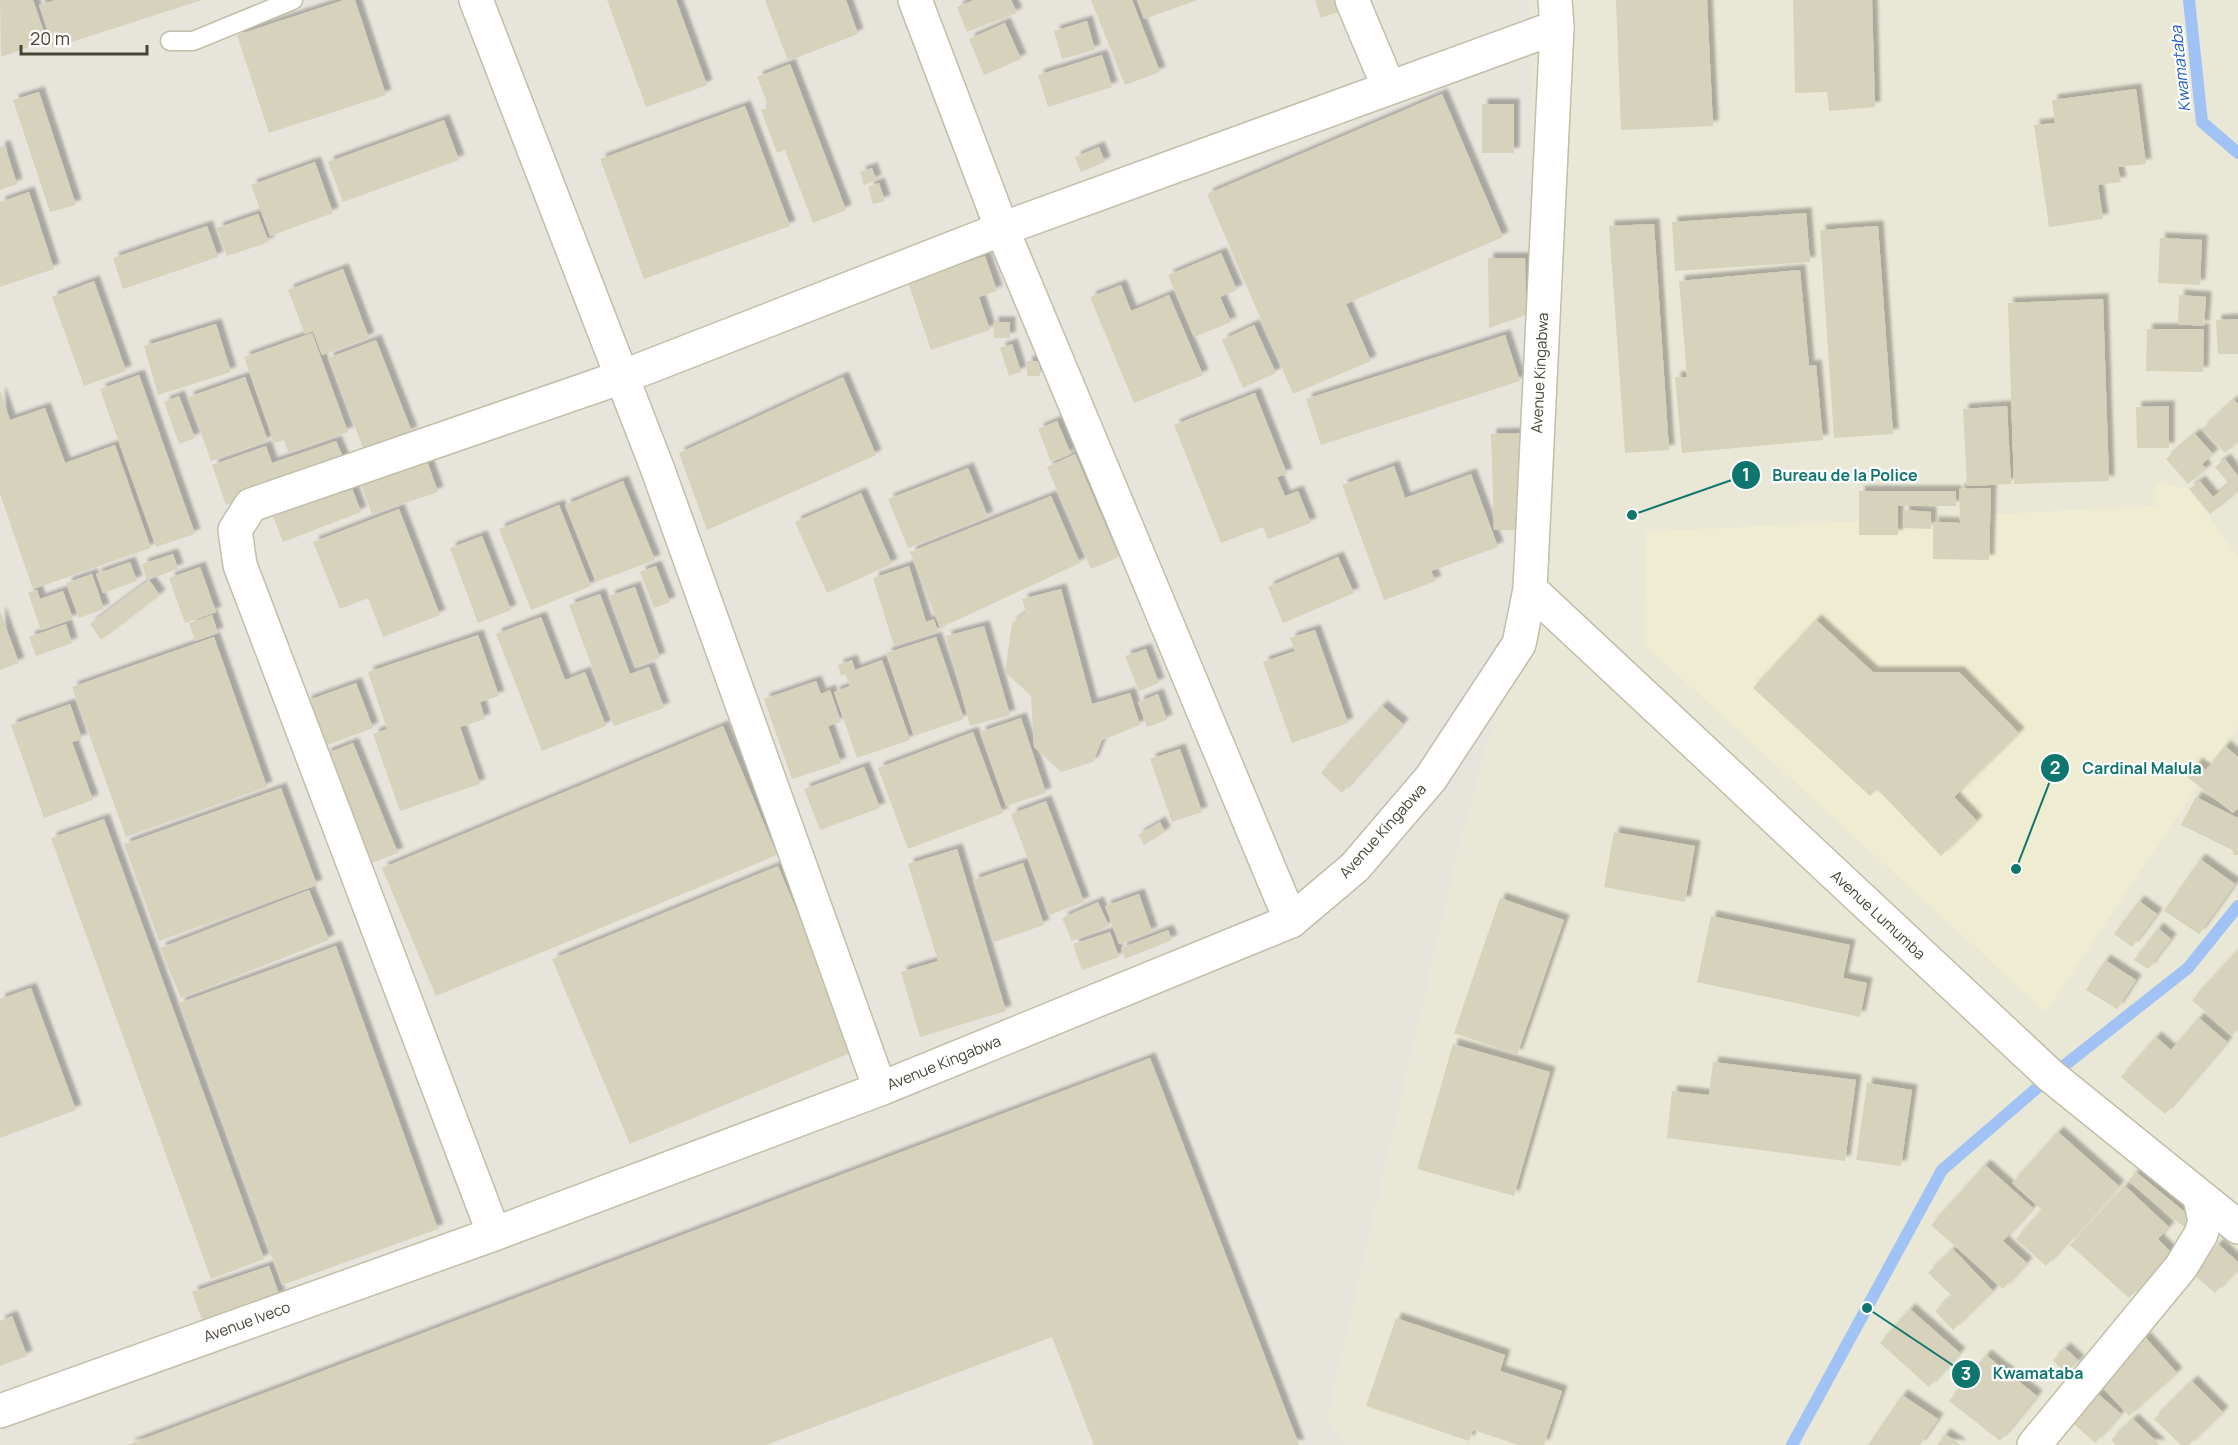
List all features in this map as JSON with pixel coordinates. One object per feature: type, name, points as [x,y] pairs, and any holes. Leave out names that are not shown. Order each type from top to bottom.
[{"type":"street","points":[[476,0],[658,470],[880,1089]]},
{"type":"street","points":[[915,0],[1002,229],[1291,921]]},
{"type":"street","points":[[1352,0],[1389,88]]},
{"type":"street","points":[[494,1234],[240,565],[235,530],[250,505],[622,377],[1002,229],[1389,88],[1556,14]]},
{"type":"street","name":"Avenue Kingabwa","points":[[494,1234],[880,1089],[1291,921],[1355,867],[1431,778],[1519,644],[1530,590],[1556,14]]},
{"type":"street","name":"Avenue Lumumba","points":[[1530,590],[2051,1076],[2200,1199],[2238,1227]]},
{"type":"street","points":[[2034,1445],[2181,1267],[2201,1234],[2205,1220],[2200,1199]]},
{"type":"street","name":"Avenue Iveco","points":[[0,1411],[494,1234]]},
{"type":"lane","points":[[170,41],[193,41],[293,0]]},
{"type":"shaded area","points":[[0,0],[1530,0],[1545,536],[1457,857],[1327,1421],[1348,1445],[0,1445]]},
{"type":"shaded area","points":[[1530,0],[2238,0],[2238,1445],[1348,1445],[1327,1421],[1457,857],[1545,536]]},
{"type":"shaded area","points":[[2155,482],[2189,489],[2238,557],[2238,726],[2046,1012],[1644,644],[1646,532],[2156,506]]},
{"type":"building","points":[[0,0],[33,0],[47,41],[1,57]]},
{"type":"building","points":[[55,0],[202,0],[53,48],[39,5]]},
{"type":"building","points":[[344,0],[355,0],[386,95],[269,133],[237,35]]},
{"type":"building","points":[[607,0],[676,0],[707,85],[646,107]]},
{"type":"building","points":[[765,0],[846,0],[858,34],[788,61]]},
{"type":"building","points":[[974,0],[1011,0],[1017,13],[967,32],[957,7]]},
{"type":"building","points":[[1091,0],[1132,0],[1160,72],[1125,85]]},
{"type":"building","points":[[1137,0],[1198,0],[1144,19]]},
{"type":"building","points":[[1315,0],[1347,0],[1350,8],[1321,18]]},
{"type":"building","points":[[1616,0],[1707,0],[1713,126],[1621,130]]},
{"type":"building","points":[[1793,0],[1872,0],[1875,107],[1829,111],[1827,92],[1795,93]]},
{"type":"building","points":[[1087,21],[1095,50],[1062,59],[1054,31]]},
{"type":"building","points":[[1005,23],[1021,59],[984,75],[969,39]]},
{"type":"building","points":[[1102,55],[1112,87],[1048,107],[1038,75]]},
{"type":"building","points":[[790,64],[846,210],[813,223],[785,150],[777,153],[761,110],[769,107],[757,77]]},
{"type":"building","points":[[2136,89],[2146,164],[2118,167],[2121,182],[2098,185],[2103,219],[2049,227],[2034,125],[2055,123],[2052,100]]},
{"type":"building","points":[[39,92],[76,205],[50,212],[13,100]]},
{"type":"building","points":[[1442,94],[1503,237],[1346,304],[1371,361],[1293,394],[1207,194]]},
{"type":"building","points":[[1482,104],[1514,104],[1514,153],[1482,153]]},
{"type":"building","points":[[745,106],[790,226],[644,279],[600,159]]},
{"type":"building","points":[[444,120],[459,160],[343,202],[328,162]]},
{"type":"building","points":[[5,146],[17,184],[0,190],[0,147]]},
{"type":"building","points":[[1099,147],[1105,162],[1081,172],[1075,157]]},
{"type":"building","points":[[315,162],[333,213],[270,236],[251,185]]},
{"type":"building","points":[[872,168],[876,180],[864,185],[860,172]]},
{"type":"building","points":[[879,183],[885,201],[873,204],[868,187]]},
{"type":"building","points":[[29,192],[54,269],[0,287],[0,202]]},
{"type":"building","points":[[1806,213],[1810,262],[1675,271],[1672,222]]},
{"type":"building","points":[[258,214],[269,242],[227,256],[217,228]]},
{"type":"building","points":[[1654,224],[1669,450],[1625,453],[1609,226]]},
{"type":"building","points":[[207,226],[218,257],[123,289],[113,258]]},
{"type":"building","points":[[1878,226],[1893,434],[1834,438],[1820,230]]},
{"type":"building","points":[[2160,238],[2202,240],[2200,285],[2158,283]]},
{"type":"building","points":[[1221,253],[1237,290],[1220,297],[1231,322],[1194,337],[1168,275]]},
{"type":"building","points":[[985,256],[997,291],[979,297],[990,330],[931,350],[908,282]]},
{"type":"building","points":[[1488,258],[1525,258],[1526,315],[1489,328]]},
{"type":"building","points":[[343,269],[369,338],[322,355],[313,331],[305,334],[288,290]]},
{"type":"building","points":[[1800,270],[1809,366],[1816,365],[1823,440],[1682,453],[1675,377],[1687,377],[1679,281]]},
{"type":"building","points":[[94,281],[126,371],[84,386],[52,297]]},
{"type":"building","points":[[1121,285],[1131,311],[1169,295],[1203,375],[1134,403],[1090,297]]},
{"type":"building","points":[[2179,295],[2206,297],[2204,326],[2178,324]]},
{"type":"building","points":[[2103,299],[2109,481],[2014,484],[2008,303]]},
{"type":"building","points":[[2238,319],[2238,354],[2218,354],[2216,320]]},
{"type":"building","points":[[993,322],[1010,322],[1010,338],[994,338]]},
{"type":"building","points":[[216,324],[231,372],[158,395],[144,346]]},
{"type":"building","points":[[1254,325],[1276,373],[1243,388],[1222,340]]},
{"type":"building","points":[[2147,329],[2204,329],[2203,372],[2146,371]]},
{"type":"building","points":[[312,333],[348,432],[289,453],[284,440],[274,443],[244,357]]},
{"type":"building","points":[[1505,335],[1520,381],[1321,445],[1306,399]]},
{"type":"building","points":[[376,340],[412,432],[364,450],[328,358]]},
{"type":"building","points":[[1012,344],[1021,372],[1009,376],[1000,348]]},
{"type":"building","points":[[1027,361],[1040,361],[1040,376],[1027,376]]},
{"type":"building","points":[[139,375],[195,534],[156,547],[100,389]]},
{"type":"building","points":[[245,377],[268,441],[211,461],[188,397]]},
{"type":"building","points":[[843,377],[876,455],[707,530],[679,453]]},
{"type":"building","points":[[0,391],[10,420],[45,408],[65,463],[115,445],[151,548],[33,589],[0,494]]},
{"type":"building","points":[[1255,393],[1287,474],[1277,477],[1285,496],[1298,491],[1311,523],[1268,539],[1263,527],[1221,543],[1174,425]]},
{"type":"building","points":[[179,396],[195,438],[179,444],[164,402]]},
{"type":"building","points":[[2234,400],[2238,404],[2238,441],[2225,453],[2202,429]]},
{"type":"building","points":[[2007,406],[2011,484],[1967,486],[1963,409]]},
{"type":"building","points":[[2169,406],[2169,448],[2137,448],[2136,407]]},
{"type":"building","points":[[1057,421],[1071,454],[1051,462],[1038,429]]},
{"type":"building","points":[[1524,433],[1526,530],[1494,530],[1491,434]]},
{"type":"building","points":[[2195,434],[2213,454],[2202,464],[2206,469],[2188,484],[2166,459]]},
{"type":"building","points":[[336,441],[345,462],[226,505],[212,465],[266,446],[272,463]]},
{"type":"building","points":[[1075,454],[1119,557],[1091,569],[1047,467]]},
{"type":"building","points":[[426,458],[438,492],[372,514],[360,481]]},
{"type":"building","points":[[2225,459],[2238,476],[2238,492],[2210,514],[2189,489],[2200,481],[2213,497],[2229,484],[2215,467]]},
{"type":"building","points":[[1394,466],[1405,498],[1471,474],[1498,547],[1431,571],[1436,581],[1384,600],[1342,485]]},
{"type":"building","points":[[968,468],[988,517],[908,548],[888,499]]},
{"type":"building","points":[[623,481],[655,560],[596,582],[565,505]]},
{"type":"building","points":[[350,483],[361,512],[283,542],[272,514]]},
{"type":"building","points":[[1991,488],[1989,560],[1933,559],[1933,522],[1960,523],[1959,489]]},
{"type":"building","points":[[1859,491],[1956,491],[1956,506],[1898,506],[1898,535],[1859,535]]},
{"type":"building","points":[[861,493],[892,564],[827,593],[795,522]]},
{"type":"building","points":[[1051,496],[1080,563],[940,628],[910,552]]},
{"type":"building","points":[[559,505],[591,586],[531,610],[499,529]]},
{"type":"building","points":[[399,509],[440,615],[383,637],[368,598],[340,609],[313,542]]},
{"type":"building","points":[[1904,510],[1931,512],[1931,529],[1903,528]]},
{"type":"building","points":[[482,536],[511,610],[478,623],[450,548]]},
{"type":"building","points":[[173,554],[178,569],[147,580],[142,564]]},
{"type":"building","points":[[1338,557],[1354,593],[1283,623],[1268,587]]},
{"type":"building","points":[[130,562],[137,581],[103,593],[96,574]]},
{"type":"building","points":[[656,566],[670,602],[654,608],[640,572]]},
{"type":"building","points":[[909,566],[926,622],[934,619],[938,632],[894,646],[873,578]]},
{"type":"building","points":[[200,567],[216,612],[185,623],[169,578]]},
{"type":"building","points":[[92,574],[104,609],[79,618],[66,583]]},
{"type":"building","points":[[149,580],[160,595],[101,640],[90,624]]},
{"type":"building","points":[[635,587],[660,658],[635,667],[609,596]]},
{"type":"building","points":[[1061,589],[1092,704],[1130,693],[1140,725],[1102,740],[1093,762],[1061,772],[1034,747],[1031,696],[1005,672],[1012,623],[1026,612],[1022,599]]},
{"type":"building","points":[[37,590],[40,599],[63,591],[73,619],[41,630],[28,593]]},
{"type":"building","points":[[600,594],[630,674],[649,667],[664,708],[614,726],[569,605]]},
{"type":"building","points":[[0,611],[19,663],[0,670]]},
{"type":"building","points":[[212,615],[218,633],[195,641],[189,623]]},
{"type":"building","points":[[541,617],[565,680],[585,672],[606,726],[542,751],[496,634]]},
{"type":"building","points":[[1816,620],[1873,672],[1959,672],[2019,733],[1954,797],[1977,821],[1941,856],[1877,789],[1870,796],[1753,688]]},
{"type":"building","points":[[66,624],[72,643],[36,656],[29,637]]},
{"type":"building","points":[[984,626],[1010,715],[970,726],[946,636]]},
{"type":"building","points":[[1315,630],[1348,723],[1292,743],[1263,662],[1295,651],[1290,638]]},
{"type":"building","points":[[478,635],[499,696],[480,702],[485,719],[460,727],[480,784],[400,811],[373,734],[387,729],[368,672]]},
{"type":"building","points":[[214,637],[267,787],[126,837],[72,687]]},
{"type":"building","points":[[936,637],[964,719],[914,736],[886,653]]},
{"type":"building","points":[[1146,649],[1159,683],[1139,691],[1125,656]]},
{"type":"building","points":[[852,660],[855,670],[882,660],[910,740],[857,758],[834,692],[850,686],[845,674],[841,676],[838,665]]},
{"type":"building","points":[[816,681],[821,694],[830,690],[841,722],[828,726],[841,763],[792,779],[764,699]]},
{"type":"building","points":[[356,683],[373,728],[322,747],[306,701]]},
{"type":"building","points":[[1158,694],[1167,720],[1147,727],[1138,702]]},
{"type":"building","points":[[70,704],[82,739],[72,742],[93,800],[44,818],[11,725]]},
{"type":"building","points":[[1382,706],[1403,724],[1342,793],[1321,773]]},
{"type":"building","points":[[1021,718],[1046,793],[1006,806],[980,732]]},
{"type":"building","points":[[723,726],[777,855],[436,996],[382,868]]},
{"type":"building","points":[[973,732],[1003,813],[908,849],[878,768]]},
{"type":"building","points":[[353,743],[398,853],[369,864],[325,754]]},
{"type":"building","points":[[2225,746],[2238,757],[2238,807],[2233,813],[2187,777],[2197,763],[2206,770]]},
{"type":"building","points":[[1180,749],[1202,812],[1172,822],[1150,759]]},
{"type":"building","points":[[864,767],[880,808],[820,830],[804,789]]},
{"type":"building","points":[[281,788],[317,885],[159,941],[124,844]]},
{"type":"building","points":[[2196,797],[2238,818],[2238,855],[2234,855],[2232,850],[2181,825]]},
{"type":"building","points":[[1046,801],[1084,902],[1049,915],[1011,814]]},
{"type":"building","points":[[104,819],[264,1259],[211,1279],[51,838]]},
{"type":"building","points":[[1160,822],[1165,832],[1144,845],[1138,835]]},
{"type":"building","points":[[1614,832],[1695,846],[1685,902],[1604,887]]},
{"type":"building","points":[[957,849],[1006,1011],[920,1037],[901,972],[938,961],[908,864]]},
{"type":"building","points":[[2200,859],[2235,884],[2199,934],[2164,911]]},
{"type":"building","points":[[1023,863],[1044,925],[994,942],[973,880]]},
{"type":"building","points":[[778,866],[855,1051],[630,1144],[552,959]]},
{"type":"building","points":[[309,890],[329,940],[181,998],[160,948]]},
{"type":"building","points":[[1139,894],[1152,932],[1119,944],[1105,906]]},
{"type":"building","points":[[1500,898],[1564,920],[1517,1055],[1454,1033]]},
{"type":"building","points":[[2139,901],[2157,914],[2132,947],[2114,934]]},
{"type":"building","points":[[1098,902],[1109,926],[1072,941],[1062,918]]},
{"type":"building","points":[[1711,916],[1850,945],[1843,978],[1867,983],[1860,1017],[1697,982]]},
{"type":"building","points":[[2158,928],[2171,939],[2148,969],[2134,960]]},
{"type":"building","points":[[1168,930],[1172,940],[1125,959],[1121,948]]},
{"type":"building","points":[[1110,932],[1119,957],[1082,970],[1073,944]]},
{"type":"building","points":[[336,946],[438,1229],[282,1285],[179,1003]]},
{"type":"building","points":[[2238,950],[2238,1029],[2232,1036],[2192,1000]]},
{"type":"building","points":[[2105,960],[2136,980],[2117,1009],[2086,990]]},
{"type":"building","points":[[31,988],[76,1110],[0,1138],[0,999]]},
{"type":"building","points":[[2199,1018],[2227,1042],[2165,1114],[2121,1077],[2156,1037],[2171,1050]]},
{"type":"building","points":[[1453,1044],[1550,1072],[1514,1196],[1417,1169]]},
{"type":"building","points":[[1150,1058],[1299,1445],[1094,1445],[1052,1337],[766,1445],[127,1445]]},
{"type":"building","points":[[1713,1062],[1856,1080],[1845,1161],[1667,1138],[1672,1091],[1709,1095]]},
{"type":"building","points":[[1867,1083],[1912,1090],[1901,1166],[1856,1160]]},
{"type":"building","points":[[2058,1132],[2119,1186],[2046,1266],[2016,1239],[2042,1210],[2012,1183]]},
{"type":"building","points":[[1985,1165],[2033,1208],[2003,1241],[2027,1263],[2003,1289],[1931,1225]]},
{"type":"building","points":[[2136,1172],[2197,1222],[2189,1231],[2128,1181]]},
{"type":"building","points":[[2125,1186],[2169,1227],[2158,1239],[2171,1252],[2129,1298],[2070,1245]]},
{"type":"building","points":[[2218,1244],[2238,1262],[2238,1269],[2215,1293],[2192,1273]]},
{"type":"building","points":[[1953,1249],[1993,1291],[1953,1330],[1935,1311],[1952,1296],[1928,1273]]},
{"type":"building","points":[[269,1266],[280,1297],[203,1323],[192,1292]]},
{"type":"building","points":[[1910,1309],[1960,1353],[1929,1387],[1880,1343]]},
{"type":"building","points":[[12,1316],[27,1356],[0,1366],[0,1321]]},
{"type":"building","points":[[1396,1318],[1505,1355],[1500,1371],[1562,1391],[1544,1445],[1518,1445],[1473,1430],[1469,1441],[1366,1406]]},
{"type":"building","points":[[2145,1337],[2177,1373],[2129,1416],[2097,1381]]},
{"type":"building","points":[[2065,1348],[2079,1361],[2065,1373],[2053,1360]]},
{"type":"building","points":[[1986,1355],[2037,1396],[2000,1441],[1949,1401]]},
{"type":"building","points":[[2192,1381],[2223,1412],[2189,1445],[2181,1445],[2154,1419]]},
{"type":"building","points":[[2097,1393],[2121,1414],[2095,1443],[2071,1421]]},
{"type":"building","points":[[1902,1395],[1938,1419],[1920,1445],[1868,1445]]},
{"type":"building","points":[[2133,1419],[2160,1445],[2116,1445],[2111,1440]]},
{"type":"building","points":[[1945,1434],[1961,1445],[1937,1445]]},
{"type":"waterway","name":"Kwamataba","points":[[2189,0],[2202,122],[2238,153]]},
{"type":"waterway","name":"Kwamataba","points":[[1792,1445],[1942,1170],[2051,1076],[2188,968],[2238,906]]},
{"type":"place","name":"Bureau de la Police","points":[[1632,515]]},
{"type":"place","name":"Cardinal Malula","points":[[2016,869]]},
{"type":"place","name":"Kwamataba","points":[[1867,1308]]}]
